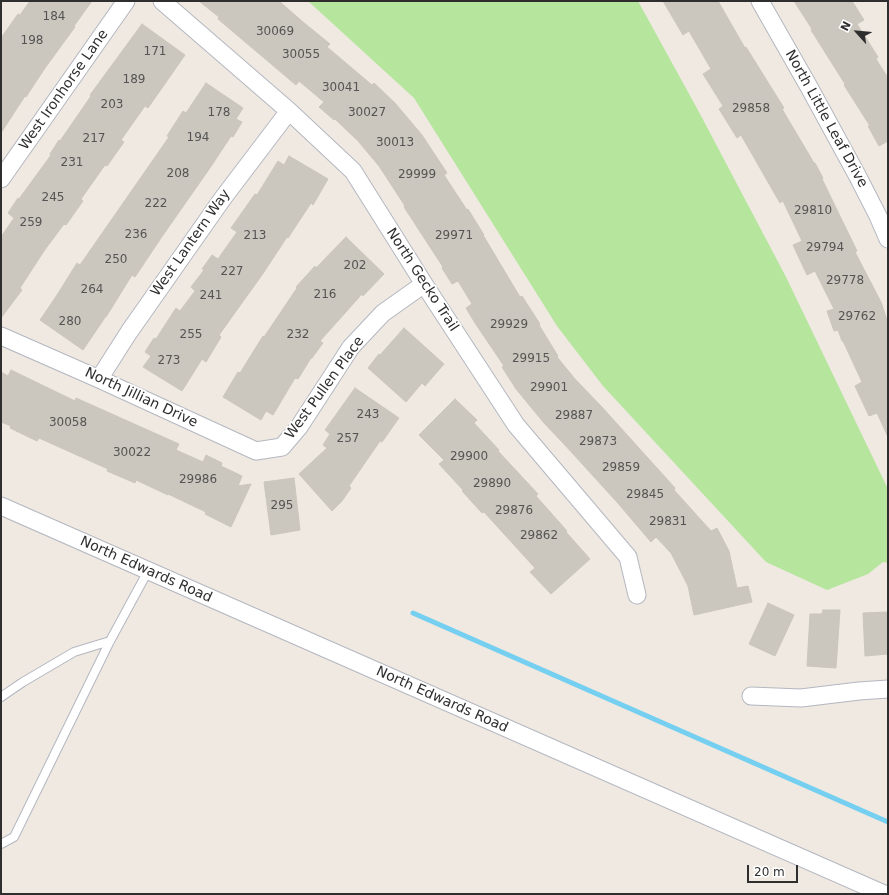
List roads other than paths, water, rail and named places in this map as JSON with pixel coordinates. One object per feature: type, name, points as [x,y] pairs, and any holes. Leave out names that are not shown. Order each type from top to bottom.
[{"type":"street","name":"West Ironhorse Lane","points":[[1,180],[126,1]]},
{"type":"street","name":"North Gecko Trail","points":[[162,1],[289,111],[353,171],[424,284],[516,425],[628,557],[637,595]]},
{"type":"street","name":"North Little Leaf Drive","points":[[760,1],[883,214],[888,239]]},
{"type":"street","name":"West Lantern Way","points":[[99,378],[129,332],[223,198],[289,111]]},
{"type":"street","name":"West Pullen Place","points":[[282,447],[299,427],[351,347],[382,313],[424,284]]},
{"type":"street","name":"North Jillian Drive","points":[[1,336],[99,378],[256,451],[282,447]]},
{"type":"street","name":"North Edwards Road","points":[[1,506],[884,894]]},
{"type":"street","points":[[751,696],[801,698],[888,689]]},
{"type":"lane","points":[[1,844],[14,836],[110,641],[148,571]]},
{"type":"lane","points":[[1,697],[23,682],[74,652],[110,641]]},
{"type":"waterway","points":[[413,613],[888,822]]}]
